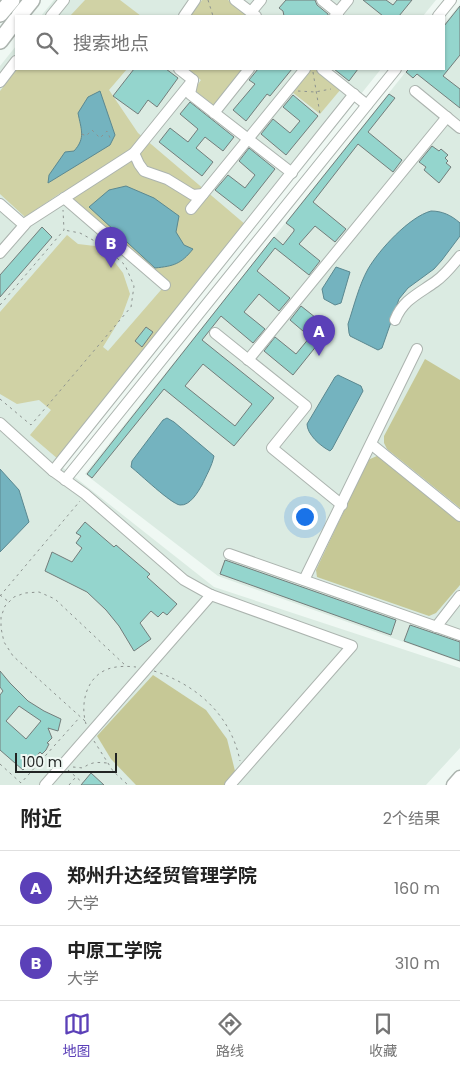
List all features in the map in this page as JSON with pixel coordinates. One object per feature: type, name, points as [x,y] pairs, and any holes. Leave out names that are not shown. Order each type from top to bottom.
[{"type":"highway","points":[[0,14],[12,0]]},
{"type":"highway","points":[[20,15],[32,0]]},
{"type":"highway","points":[[0,41],[15,21]]},
{"type":"street","points":[[52,15],[64,0]]},
{"type":"street","points":[[185,15],[194,0]]},
{"type":"street","points":[[235,0],[253,14],[260,0]]},
{"type":"street","points":[[322,0],[336,14],[348,0]]},
{"type":"street","points":[[439,15],[451,0]]},
{"type":"street","points":[[0,82],[15,61]]},
{"type":"street","points":[[180,70],[193,80]]},
{"type":"street","points":[[214,113],[248,70]]},
{"type":"street","points":[[191,208],[304,70]]},
{"type":"street","points":[[323,70],[367,105]]},
{"type":"street","points":[[65,480],[395,70]]},
{"type":"street","points":[[193,80],[190,94],[292,172]]},
{"type":"street","points":[[0,253],[28,222],[134,153],[193,80]]},
{"type":"street","points":[[415,91],[460,128]]},
{"type":"street","points":[[53,471],[354,94]]},
{"type":"street","points":[[248,360],[447,117]]},
{"type":"street","points":[[134,153],[144,171],[167,179],[193,195],[203,194]]},
{"type":"street","points":[[65,199],[165,285]]},
{"type":"street","points":[[0,204],[24,225]]},
{"type":"street","points":[[395,320],[404,304],[448,272],[460,256]]},
{"type":"street","points":[[215,333],[306,406],[272,448],[342,505]]},
{"type":"street","points":[[304,580],[417,349]]},
{"type":"street","points":[[0,423],[53,471],[85,494],[184,580],[211,595],[352,646],[230,785]]},
{"type":"street","points":[[371,444],[460,516]]},
{"type":"street","points":[[229,554],[460,635]]},
{"type":"street","points":[[45,785],[211,595]]},
{"type":"street","points":[[436,627],[460,596]]},
{"type":"path","points":[[208,0],[213,15]]},
{"type":"path","points":[[313,70],[315,92],[320,114]]},
{"type":"path","points":[[287,91],[315,92],[344,86]]},
{"type":"path","points":[[82,134],[86,136],[92,130],[100,138],[107,131],[111,140]]},
{"type":"path","points":[[0,305],[64,230],[62,214],[65,199]]},
{"type":"path","points":[[0,399],[31,425],[130,307],[134,286],[125,265],[102,245],[80,233],[64,230]]},
{"type":"path","points":[[9,602],[0,595],[85,494]]},
{"type":"path","points":[[85,721],[13,656],[4,642],[1,628],[1,617],[5,606],[14,597],[25,593],[39,592],[55,599],[126,666]]},
{"type":"path","points":[[128,785],[107,763],[90,734],[83,708],[86,692],[94,679],[107,669],[126,666],[146,669],[172,677],[186,685],[215,708],[229,727],[238,751],[242,771]]},
{"type":"path","points":[[0,764],[21,783],[80,717]]},
{"type":"path","points":[[62,765],[82,768],[96,762],[107,763]]},
{"type":"path","points":[[62,765],[82,783]]},
{"type":"path","points":[[69,785],[76,777]]},
{"type":"shaded area","points":[[54,0],[436,0],[424,15],[42,15]]},
{"type":"shaded area","points":[[460,4],[460,662],[218,576],[85,474],[407,70],[445,70],[445,23]]},
{"type":"shaded area","points":[[15,47],[15,70],[380,70],[62,467],[214,587],[460,668],[460,748],[426,785],[0,785],[0,66]]},
{"type":"green space","points":[[85,0],[120,0],[140,15],[71,15]]},
{"type":"green space","points":[[202,0],[228,0],[246,15],[191,15]]},
{"type":"green space","points":[[16,70],[126,70],[109,90],[138,133],[246,225],[58,459],[30,435],[51,410],[39,400],[17,404],[0,394],[0,312],[67,235],[78,244],[95,246],[110,256],[123,273],[130,294],[122,316],[103,347],[108,351],[167,283],[62,192],[25,217],[0,194],[0,91]]},
{"type":"green space","points":[[187,70],[244,70],[215,106],[194,90],[201,80]]},
{"type":"green space","points":[[310,70],[317,70],[341,89],[320,114],[292,92]]},
{"type":"green space","points":[[425,359],[460,380],[460,508],[387,449],[384,443],[384,436]]},
{"type":"green space","points":[[379,455],[460,522],[460,585],[436,613],[429,616],[317,577],[316,570],[368,460]]},
{"type":"green space","points":[[153,675],[206,710],[227,739],[235,771],[224,785],[136,785],[111,759],[97,736]]},
{"type":"water","points":[[100,91],[115,135],[110,145],[48,183],[49,175],[65,152],[74,151],[80,142],[82,133],[78,113],[88,97]]},
{"type":"water","points":[[126,186],[154,198],[179,216],[176,232],[184,245],[193,249],[185,258],[172,265],[155,268],[89,207],[109,190]]},
{"type":"water","points":[[431,211],[446,214],[460,223],[460,236],[434,269],[408,288],[399,299],[382,348],[378,350],[350,336],[348,324],[362,282],[373,261],[404,227],[422,214]]},
{"type":"water","points":[[336,267],[350,272],[341,303],[335,305],[324,299],[322,289]]},
{"type":"water","points":[[338,375],[361,386],[363,391],[330,451],[322,446],[309,432],[307,424]]},
{"type":"water","points":[[167,418],[214,456],[202,485],[193,498],[184,505],[170,500],[131,467],[132,461],[163,420]]},
{"type":"water","points":[[0,469],[19,490],[29,522],[0,552]]},
{"type":"building","points":[[286,0],[315,0],[317,5],[328,15],[284,15],[283,11],[279,8]]},
{"type":"building","points":[[363,0],[386,0],[393,5],[397,0],[412,0],[400,15],[382,15]]},
{"type":"building","points":[[460,6],[460,55],[443,76],[460,89],[460,108],[417,74],[413,78],[406,72],[408,70],[445,70],[445,25]]},
{"type":"building","points":[[133,70],[167,70],[178,78],[157,107],[148,100],[138,114],[113,96]]},
{"type":"building","points":[[257,70],[291,70],[270,96],[267,94],[246,121],[233,110],[255,84],[249,80]]},
{"type":"building","points":[[335,70],[357,70],[349,81]]},
{"type":"building","points":[[389,94],[395,98],[368,132],[402,160],[393,172],[358,144],[313,202],[346,229],[335,242],[315,226],[299,244],[320,261],[309,275],[275,248],[257,271],[290,298],[279,311],[259,294],[244,312],[265,329],[253,343],[221,316],[202,340],[274,398],[234,446],[164,389],[92,478],[87,474],[274,237],[283,245],[294,231],[286,223]],"holes":[[[203,364],[252,404],[235,426],[185,386]]]},
{"type":"building","points":[[293,95],[318,116],[286,155],[261,134],[273,119],[290,133],[300,121],[283,107]]},
{"type":"building","points":[[190,102],[234,137],[223,151],[205,137],[196,148],[213,162],[202,176],[159,142],[170,128],[188,142],[198,129],[180,114]]},
{"type":"building","points":[[432,146],[439,151],[441,149],[448,155],[445,158],[448,161],[446,163],[451,167],[439,183],[424,170],[426,167],[419,162]]},
{"type":"building","points":[[249,148],[275,169],[242,211],[215,190],[228,175],[245,188],[255,175],[239,161]]},
{"type":"building","points":[[42,227],[52,237],[0,297],[0,275]]},
{"type":"building","points":[[301,306],[330,329],[293,375],[264,351],[275,337],[296,354],[310,337],[290,320]]},
{"type":"building","points":[[146,327],[153,332],[142,347],[135,341]]},
{"type":"building","points":[[85,522],[150,574],[147,577],[177,604],[167,615],[163,612],[158,617],[151,611],[140,623],[151,639],[134,651],[119,626],[87,592],[45,571],[52,552],[72,562],[82,548],[76,543],[81,536],[76,533]]},
{"type":"building","points":[[225,560],[396,620],[391,635],[220,574]]},
{"type":"building","points":[[410,625],[460,642],[460,661],[404,641]]},
{"type":"building","points":[[0,671],[28,701],[61,719],[58,731],[48,728],[52,738],[47,743],[49,744],[46,750],[34,757],[23,770],[0,750],[0,695],[3,691],[0,687]],"holes":[[[19,706],[41,721],[26,739],[6,721]]]},
{"type":"building","points":[[91,773],[104,785],[81,785]]},
{"type":"place","name":"中原工学院","points":[[111,268]]},
{"type":"place","name":"郑州升达经贸管理学院","points":[[319,356]]}]
